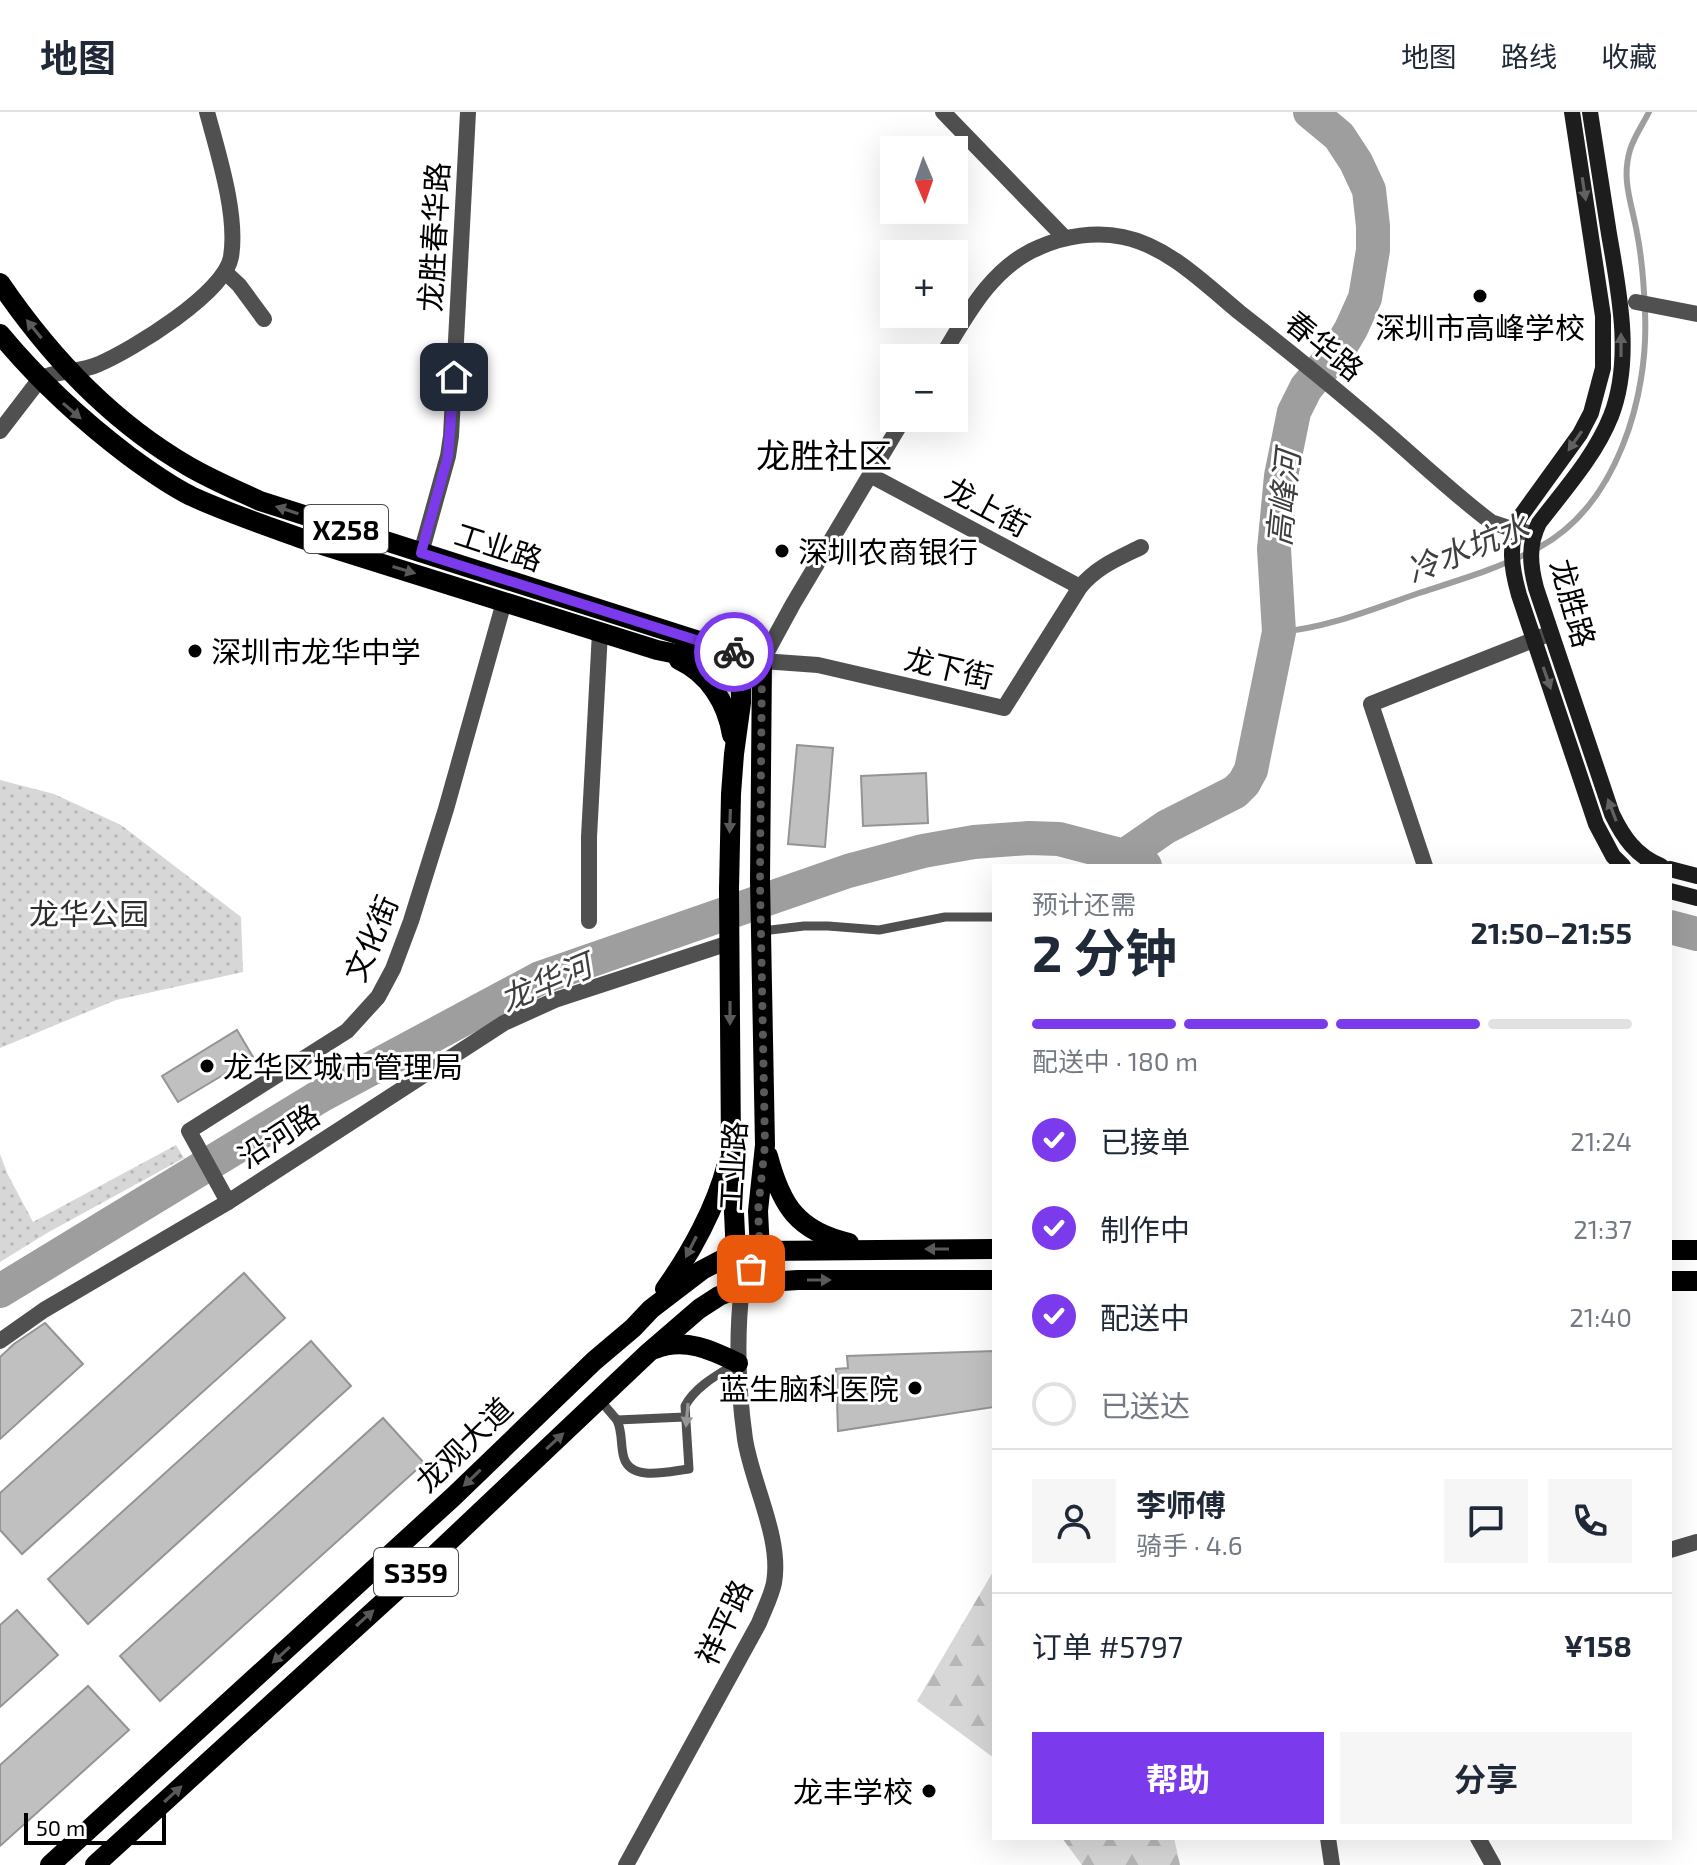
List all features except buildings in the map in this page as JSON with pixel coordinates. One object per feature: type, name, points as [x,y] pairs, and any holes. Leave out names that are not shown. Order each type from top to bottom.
[{"type":"main road","name":"龙胜路","points":[[1572,112],[1603,316],[1603,368],[1586,423],[1520,517],[1511,549],[1514,577],[1596,824],[1613,856],[1621,864]]},
{"type":"main road","name":"龙胜路","points":[[1590,112],[1621,314],[1621,369],[1612,414],[1601,437],[1589,458],[1539,523],[1533,536],[1532,569],[1612,814],[1630,845],[1657,864]]},
{"type":"main road","name":"工业路","points":[[0,283],[71,371],[114,413],[152,442],[221,484],[260,501],[762,661],[760,880],[765,1145],[758,1211],[760,1251],[742,1287]]},
{"type":"main road","name":"工业路","points":[[0,334],[59,400],[144,467],[189,495],[306,540],[657,650],[711,661],[741,672],[741,703],[734,754],[729,939],[731,1149],[736,1255],[742,1287]]},
{"type":"main road","points":[[657,650],[684,662],[712,685],[729,722],[734,754]]},
{"type":"main road","points":[[1672,870],[1697,876]]},
{"type":"main road","points":[[1672,892],[1697,898]]},
{"type":"main road","points":[[765,1145],[780,1192],[800,1222],[824,1236],[880,1249]]},
{"type":"main road","points":[[651,1309],[683,1263],[709,1211],[721,1185],[731,1149]]},
{"type":"main road","name":"龙观大道","points":[[50,1865],[453,1497],[594,1361],[694,1274],[723,1259],[760,1251],[992,1249]]},
{"type":"main road","points":[[1672,1250],[1697,1250]]},
{"type":"main road","name":"龙观大道","points":[[95,1865],[699,1309],[719,1296],[767,1282],[992,1280]]},
{"type":"main road","points":[[1672,1281],[1697,1281]]},
{"type":"main road","points":[[648,1353],[664,1346],[689,1344],[738,1363]]},
{"type":"street","points":[[0,431],[40,379],[99,364],[169,324],[203,296],[225,272],[231,257],[232,225],[207,112]]},
{"type":"street","name":"龙胜春华路","points":[[421,553],[450,446],[468,112]]},
{"type":"street","points":[[943,112],[1065,238]]},
{"type":"street","name":"春华路","points":[[950,344],[981,294],[1009,265],[1038,247],[1065,238],[1122,236],[1147,245],[1175,261],[1325,380],[1473,509],[1491,522],[1533,536]]},
{"type":"street","points":[[225,272],[239,285],[264,319]]},
{"type":"street","points":[[1637,302],[1697,314]]},
{"type":"street","points":[[741,672],[762,661],[896,432]]},
{"type":"street","name":"龙上街","points":[[870,475],[1080,587]]},
{"type":"street","name":"龙下街","points":[[762,661],[818,665],[1004,708],[1080,587],[1092,573],[1141,547]]},
{"type":"street","name":"文化街","points":[[228,1202],[189,1131],[347,1031],[378,997],[393,969],[411,921],[504,602]]},
{"type":"street","points":[[589,921],[589,837],[600,632]]},
{"type":"street","points":[[1424,864],[1371,704],[1551,633]]},
{"type":"street","name":"沿河路","points":[[0,1341],[44,1310],[228,1202],[480,1047],[504,1023],[555,1000],[729,939]]},
{"type":"street","name":"祥平路","points":[[626,1865],[759,1623],[774,1582],[771,1534],[745,1439],[738,1363],[742,1287]]},
{"type":"street","points":[[1672,1549],[1697,1542]]},
{"type":"street","points":[[1328,1840],[1332,1865]]},
{"type":"street","points":[[1479,1840],[1493,1865]]},
{"type":"lane","points":[[762,928],[828,926],[879,930],[945,917],[992,917]]},
{"type":"lane","points":[[599,1399],[617,1420],[624,1461],[635,1471],[689,1469],[685,1406],[714,1377],[738,1363]]},
{"type":"lane","points":[[617,1420],[685,1417]]},
{"type":"green space","name":"龙华公园","points":[[0,780],[54,794],[121,825],[241,917],[243,972],[116,1000],[0,1048]]},
{"type":"green space","points":[[176,1145],[184,1158],[0,1262],[0,1154],[33,1222]]},
{"type":"green space","points":[[992,1573],[992,1757],[917,1701]]},
{"type":"green space","points":[[1063,1840],[1174,1840],[1180,1865],[1082,1865]]},
{"type":"waterway","name":"高峰河","points":[[1124,856],[1166,827],[1235,792],[1251,770],[1279,632],[1274,549],[1281,476],[1294,412],[1306,388],[1351,329],[1365,298],[1373,250],[1369,190],[1339,136],[1310,112]]},
{"type":"waterway","name":"冷水坑水","points":[[1279,632],[1350,617],[1509,562],[1538,548],[1565,529],[1589,505],[1608,477],[1623,446],[1641,378],[1645,345],[1643,282],[1627,172],[1632,145],[1649,112]]},
{"type":"waterway","name":"龙华河","points":[[0,1291],[322,1095],[540,978],[848,871],[923,851],[974,842],[1059,839],[1124,856],[1141,864]]},
{"type":"waterway","name":"龙华河","points":[[1672,928],[1697,934]]},
{"type":"way so far","points":[[734,652],[762,661],[760,880],[765,1145],[758,1211],[760,1251],[751,1269]]},
{"type":"place","name":"深圳市高峰学校","points":[[1480,296]]},
{"type":"place","name":"深圳农商银行","points":[[782,551]]},
{"type":"place","name":"深圳市龙华中学","points":[[195,651]]},
{"type":"place","name":"龙华区城市管理局","points":[[207,1066]]},
{"type":"place","name":"蓝生脑科医院","points":[[915,1388]]},
{"type":"place","name":"龙丰学校","points":[[929,1791]]},
{"type":"district","name":"龙胜社区","points":[[824,454]]},
{"type":"route","points":[[454,377],[448,456],[421,553],[734,652]]}]
